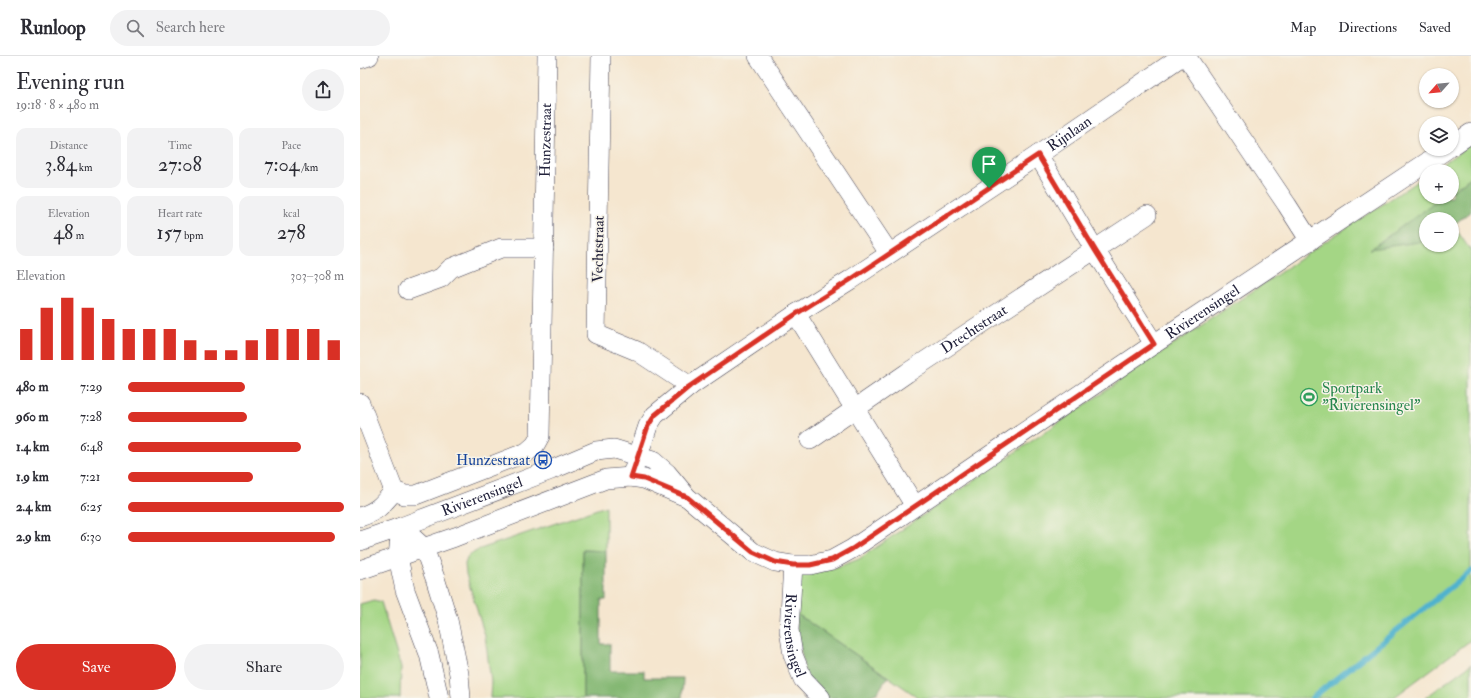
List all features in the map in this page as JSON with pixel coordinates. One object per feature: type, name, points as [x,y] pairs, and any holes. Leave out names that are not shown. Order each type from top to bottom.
[{"type":"street","points":[[360,59],[370,56]]},
{"type":"street","name":"Hunzestraat","points":[[394,491],[405,495],[416,495],[527,452],[535,445],[540,436],[547,56]]},
{"type":"street","name":"Vechtstraat","points":[[601,56],[596,334],[637,351],[690,386]]},
{"type":"street","points":[[758,56],[889,253]]},
{"type":"street","name":"Rijnlaan","points":[[631,477],[648,426],[655,415],[690,386],[796,314],[1038,155],[1182,56]]},
{"type":"street","points":[[1186,56],[1310,241]]},
{"type":"street","points":[[1459,141],[1471,133]]},
{"type":"street","points":[[1038,155],[1154,344]]},
{"type":"street","name":"Rivierensingel","points":[[401,527],[551,470],[596,451],[614,449],[653,461],[667,473],[687,497],[753,552],[775,562],[793,565],[810,565],[832,560],[852,549],[1154,344],[1437,156]]},
{"type":"street","name":"Drechtstraat","points":[[810,440],[855,408],[1147,215]]},
{"type":"street","points":[[408,290],[441,278],[451,268],[502,248],[544,248]]},
{"type":"street","points":[[796,314],[915,506]]},
{"type":"street","points":[[360,403],[394,491],[380,508],[372,513],[360,517]]},
{"type":"street","name":"Rivierensingel","points":[[360,570],[424,548],[606,479],[631,477],[644,479],[687,497]]},
{"type":"street","points":[[360,541],[401,527]]},
{"type":"street","points":[[401,527],[424,548],[448,620],[459,674],[461,698]]},
{"type":"street","points":[[401,527],[398,557],[405,590],[429,654],[439,698]]},
{"type":"street","name":"Rivierensingel","points":[[793,565],[789,630],[793,655],[803,679],[821,698]]},
{"type":"green space","points":[[1471,144],[1471,177],[1459,186],[1459,164],[1442,164],[1454,156],[1459,156],[1459,152]]},
{"type":"green space","points":[[1471,177],[1471,211],[1459,220],[1459,212],[1422,212],[1433,204],[1459,204],[1459,186]]},
{"type":"green space","name":"Sportpark \"Rivierensingel\"","points":[[1419,180],[1419,204],[1436,204],[1431,212],[1419,212],[1419,252],[1459,252],[1459,234],[1471,251],[1471,640],[1393,698],[919,698],[794,612],[795,575],[828,569],[859,559],[1221,312]]},
{"type":"green space","points":[[1419,214],[1419,242],[1370,249]]},
{"type":"green space","points":[[606,506],[606,551],[583,550],[583,698],[490,698],[491,682],[485,636],[466,574],[465,564],[468,556],[480,549]]},
{"type":"green space","points":[[583,550],[606,551],[606,600],[601,600],[601,644],[610,644],[610,671],[644,671],[644,678],[683,678],[682,698],[583,698]]},
{"type":"green space","points":[[374,600],[381,602],[401,668],[400,698],[360,698],[360,604]]},
{"type":"green space","points":[[794,612],[888,677],[877,693],[862,698],[821,698],[806,680]]},
{"type":"green space","points":[[1471,664],[1471,698],[1425,698]]},
{"type":"waterway","points":[[1312,698],[1471,571]]},
{"type":"place","name":"Sportpark \"Rivierensingel\"","points":[[1309,397]]},
{"type":"place","name":"Hunzestraat","points":[[543,460]]},
{"type":"route","points":[[1038,155],[1154,344],[852,549],[832,560],[810,565],[793,565],[775,562],[753,552],[687,497],[644,479],[631,477],[648,426],[655,415],[690,386],[796,314],[989,188],[1038,155]]}]
